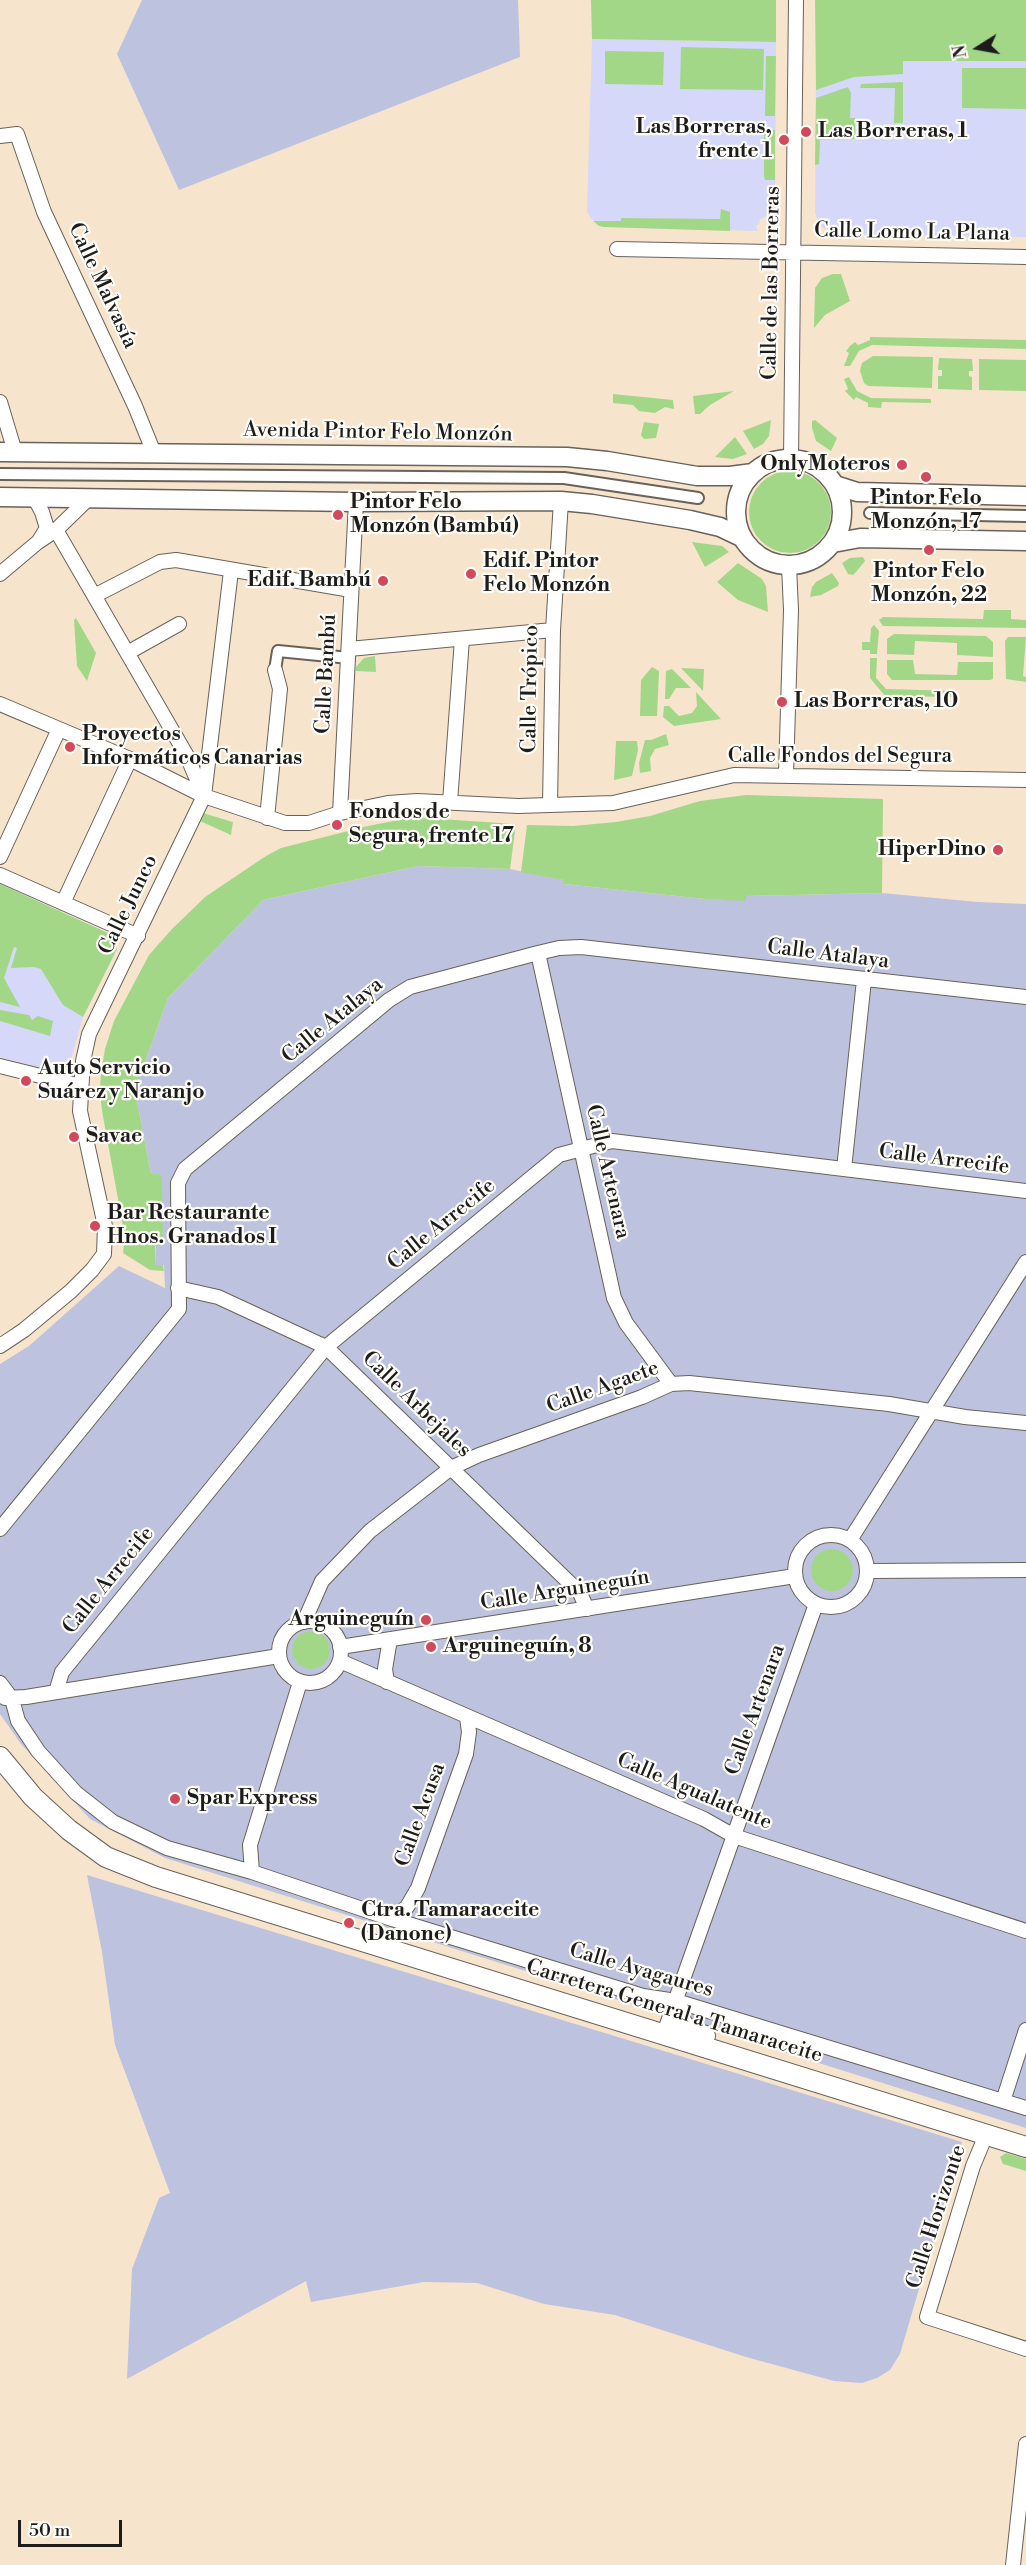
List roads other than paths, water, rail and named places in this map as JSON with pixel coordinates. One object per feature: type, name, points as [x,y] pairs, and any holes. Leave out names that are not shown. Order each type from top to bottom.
[{"type":"main road","name":"Carretera General a Tamaraceite","points":[[0,1757],[33,1797],[69,1830],[106,1857],[167,1881],[664,2033],[1026,2147]]},
{"type":"main road","points":[[674,2005],[685,2027],[692,2032],[730,2043],[760,2064]]},
{"type":"street","name":"Calle de las Borreras","points":[[791,459],[796,0]]},
{"type":"street","name":"Calle Malvasía","points":[[0,136],[17,134],[44,212],[135,406],[154,453]]},
{"type":"street","name":"Calle Lomo La Plana","points":[[618,249],[1026,257]]},
{"type":"street","points":[[0,402],[7,452]]},
{"type":"street","name":"Avenida Pintor Felo Monzón","points":[[7,452],[567,457],[607,461],[697,476],[753,473]]},
{"type":"street","points":[[791,459],[809,462],[824,472],[835,485],[841,500],[843,515],[840,530],[833,543],[821,556],[806,564],[789,566],[775,564],[751,550],[737,522],[737,504],[742,487],[753,473],[764,465],[778,460],[791,459]]},
{"type":"street","name":"Avenida Pintor Felo Monzón","points":[[0,474],[564,478],[698,498]]},
{"type":"street","points":[[835,485],[857,492],[1026,496]]},
{"type":"street","points":[[0,497],[356,502],[561,501],[690,520],[720,527],[743,538]]},
{"type":"street","points":[[34,497],[47,528],[38,542]]},
{"type":"street","points":[[0,574],[56,530],[89,498]]},
{"type":"street","name":"Calle Trópico","points":[[550,805],[553,630],[561,501]]},
{"type":"street","name":"Calle Bambú","points":[[340,813],[356,502]]},
{"type":"street","points":[[870,513],[1026,516]]},
{"type":"street","points":[[56,530],[96,595],[187,756],[204,796]]},
{"type":"street","points":[[833,543],[860,538],[1026,541]]},
{"type":"street","points":[[96,595],[160,562],[176,560],[351,590]]},
{"type":"street","points":[[786,774],[791,610],[789,566]]},
{"type":"street","name":"Calle Junco","points":[[0,1346],[24,1330],[71,1291],[104,1254],[105,1226],[80,1111],[83,1060],[89,1034],[204,796],[231,571]]},
{"type":"street","points":[[129,652],[179,624]]},
{"type":"street","points":[[267,818],[280,689],[275,670],[278,651],[349,653],[553,630]]},
{"type":"street","points":[[450,802],[462,639]]},
{"type":"street","name":"Calle Fondos del Segura","points":[[0,704],[129,759],[204,796],[285,823],[309,824],[340,813],[388,803],[417,801],[518,806],[613,803],[734,775],[786,774],[1026,780]]},
{"type":"street","points":[[0,858],[59,729]]},
{"type":"street","points":[[63,903],[129,759]]},
{"type":"street","points":[[0,875],[138,936]]},
{"type":"street","name":"Calle Atalaya","points":[[0,1529],[179,1309],[178,1184],[185,1169],[396,996],[410,987],[559,948],[581,947],[1026,997]]},
{"type":"street","name":"Calle Artenara","points":[[538,953],[614,1298],[626,1323],[671,1384]]},
{"type":"street","points":[[844,1169],[864,980]]},
{"type":"street","points":[[0,1066],[81,1086]]},
{"type":"street","name":"Calle Arrecife","points":[[56,1692],[62,1672],[326,1347],[559,1155],[612,1140],[1026,1191]]},
{"type":"street","points":[[850,1540],[1026,1262]]},
{"type":"street","name":"Calle Arbejales","points":[[178,1288],[218,1297],[326,1347],[580,1593],[586,1609]]},
{"type":"street","name":"Calle Agaete","points":[[304,1622],[322,1581],[370,1531],[451,1468],[479,1455],[642,1397],[671,1384],[701,1384],[889,1404],[964,1417],[1026,1423]]},
{"type":"street","points":[[827,1534],[839,1535],[860,1548],[866,1559],[868,1571],[866,1583],[860,1594],[851,1602],[828,1607],[816,1604],[806,1597],[799,1588],[795,1576],[795,1565],[806,1545],[815,1538],[827,1534]]},
{"type":"street","points":[[868,1571],[1026,1570]]},
{"type":"street","name":"Calle Arguineguín","points":[[340,1654],[390,1639],[795,1576]]},
{"type":"street","name":"Calle Artenara","points":[[664,2033],[816,1604]]},
{"type":"street","points":[[304,1622],[323,1624],[337,1637],[340,1654],[329,1677],[320,1682],[300,1682],[286,1672],[279,1656],[282,1638],[288,1630],[304,1622]]},
{"type":"street","points":[[387,1682],[385,1669],[390,1639]]},
{"type":"street","name":"Calle Agualatente","points":[[340,1654],[387,1682],[704,1819],[734,1836],[1026,1931]]},
{"type":"street","points":[[6,1698],[279,1656]]},
{"type":"street","points":[[252,1872],[250,1845],[300,1682]]},
{"type":"street","name":"Calle Ayagaures","points":[[0,1683],[18,1721],[38,1751],[76,1793],[113,1822],[167,1848],[252,1872],[392,1919],[644,1996],[1026,2108]]},
{"type":"street","name":"Calle Acusa","points":[[392,1919],[407,1907],[418,1888],[466,1754],[469,1732],[467,1716]]},
{"type":"street","points":[[1003,2101],[1026,2030]]},
{"type":"street","name":"Calle Horizonte","points":[[986,2135],[973,2166],[927,2317],[1026,2349]]},
{"type":"street","points":[[1013,2565],[1026,2444]]},
{"type":"place","name":"Las Borreras, 1","points":[[806,132]]},
{"type":"place","name":"Las Borreras, frente 1","points":[[784,140]]},
{"type":"place","name":"OnlyMoteros","points":[[902,465]]},
{"type":"place","name":"Pintor Felo Monzón, 17","points":[[926,477]]},
{"type":"place","name":"Pintor Felo Monzón (Bambú)","points":[[338,515]]},
{"type":"place","name":"Pintor Felo Monzón, 22","points":[[929,550]]},
{"type":"place","name":"Edif. Pintor Felo Monzón","points":[[471,574]]},
{"type":"place","name":"Edif. Bambú","points":[[383,581]]},
{"type":"place","name":"Las Borreras, 10","points":[[782,702]]},
{"type":"place","name":"Proyectos Informáticos Canarias","points":[[70,747]]},
{"type":"place","name":"Fondos de Segura, frente 17","points":[[337,825]]},
{"type":"place","name":"HiperDino","points":[[998,850]]},
{"type":"place","name":"Auto Servicio Suárez y Naranjo","points":[[26,1081]]},
{"type":"place","name":"Savae","points":[[74,1137]]},
{"type":"place","name":"Bar Restaurante Hnos. Granados I","points":[[95,1226]]},
{"type":"place","name":"Arguineguín","points":[[426,1620]]},
{"type":"place","name":"Arguineguín, 8","points":[[431,1647]]},
{"type":"place","name":"Spar Express","points":[[175,1799]]},
{"type":"place","name":"Ctra. Tamaraceite (Danone)","points":[[349,1923]]}]
